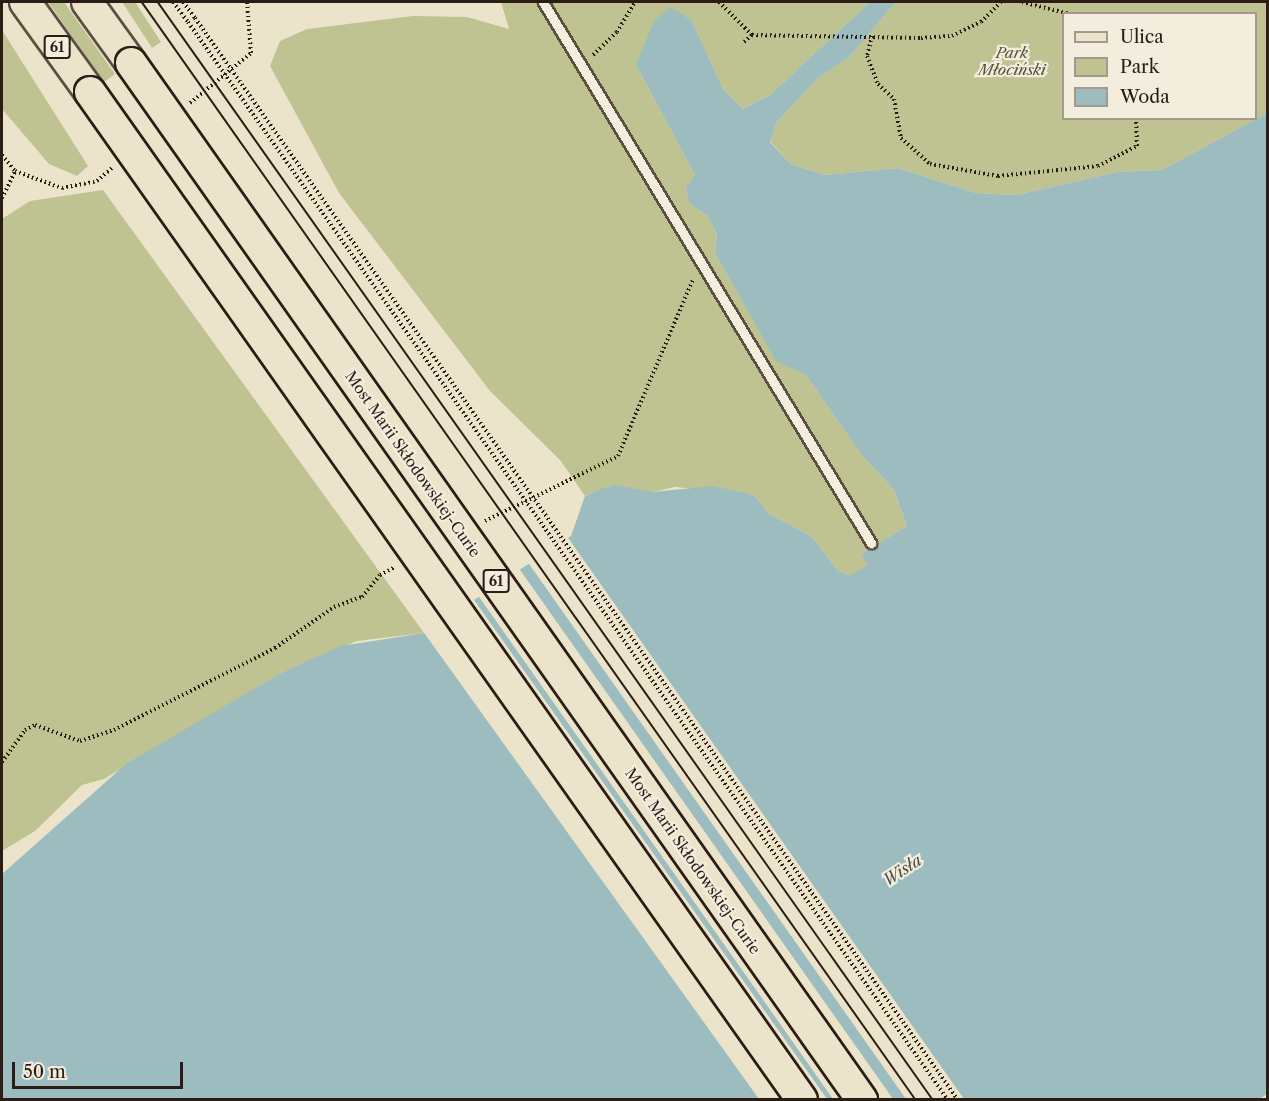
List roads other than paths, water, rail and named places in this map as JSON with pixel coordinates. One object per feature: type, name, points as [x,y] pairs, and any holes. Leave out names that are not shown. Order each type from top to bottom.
[{"type":"main road","name":"61","points":[[25,2],[802,1100]]},
{"type":"main road","name":"Most Marii Skłodowskiej-Curie","points":[[87,2],[862,1100]]},
{"type":"lane","points":[[543,2],[871,543]]},
{"type":"water","name":"Wisła","points":[[870,2],[896,2],[849,57],[818,78],[776,123],[770,142],[791,164],[825,175],[898,168],[976,193],[1017,195],[1117,172],[1162,170],[1267,113],[1267,1094],[1258,1100],[2,1100],[2,874],[126,764],[283,672],[341,646],[424,633],[571,536],[585,496],[598,490],[616,485],[653,492],[712,486],[754,495],[768,513],[812,537],[838,571],[850,575],[868,565],[861,554],[907,526],[894,490],[861,454],[806,375],[776,361],[715,253],[717,235],[708,216],[690,204],[686,188],[695,175],[636,65],[654,21],[671,7],[692,21],[723,89],[743,109],[770,95]]},
{"type":"tram line","points":[[142,2],[916,1100]]},
{"type":"tram line","points":[[158,2],[933,1100]]},
{"type":"park label","name":"Park Młociński","points":[[1012,60]]}]
